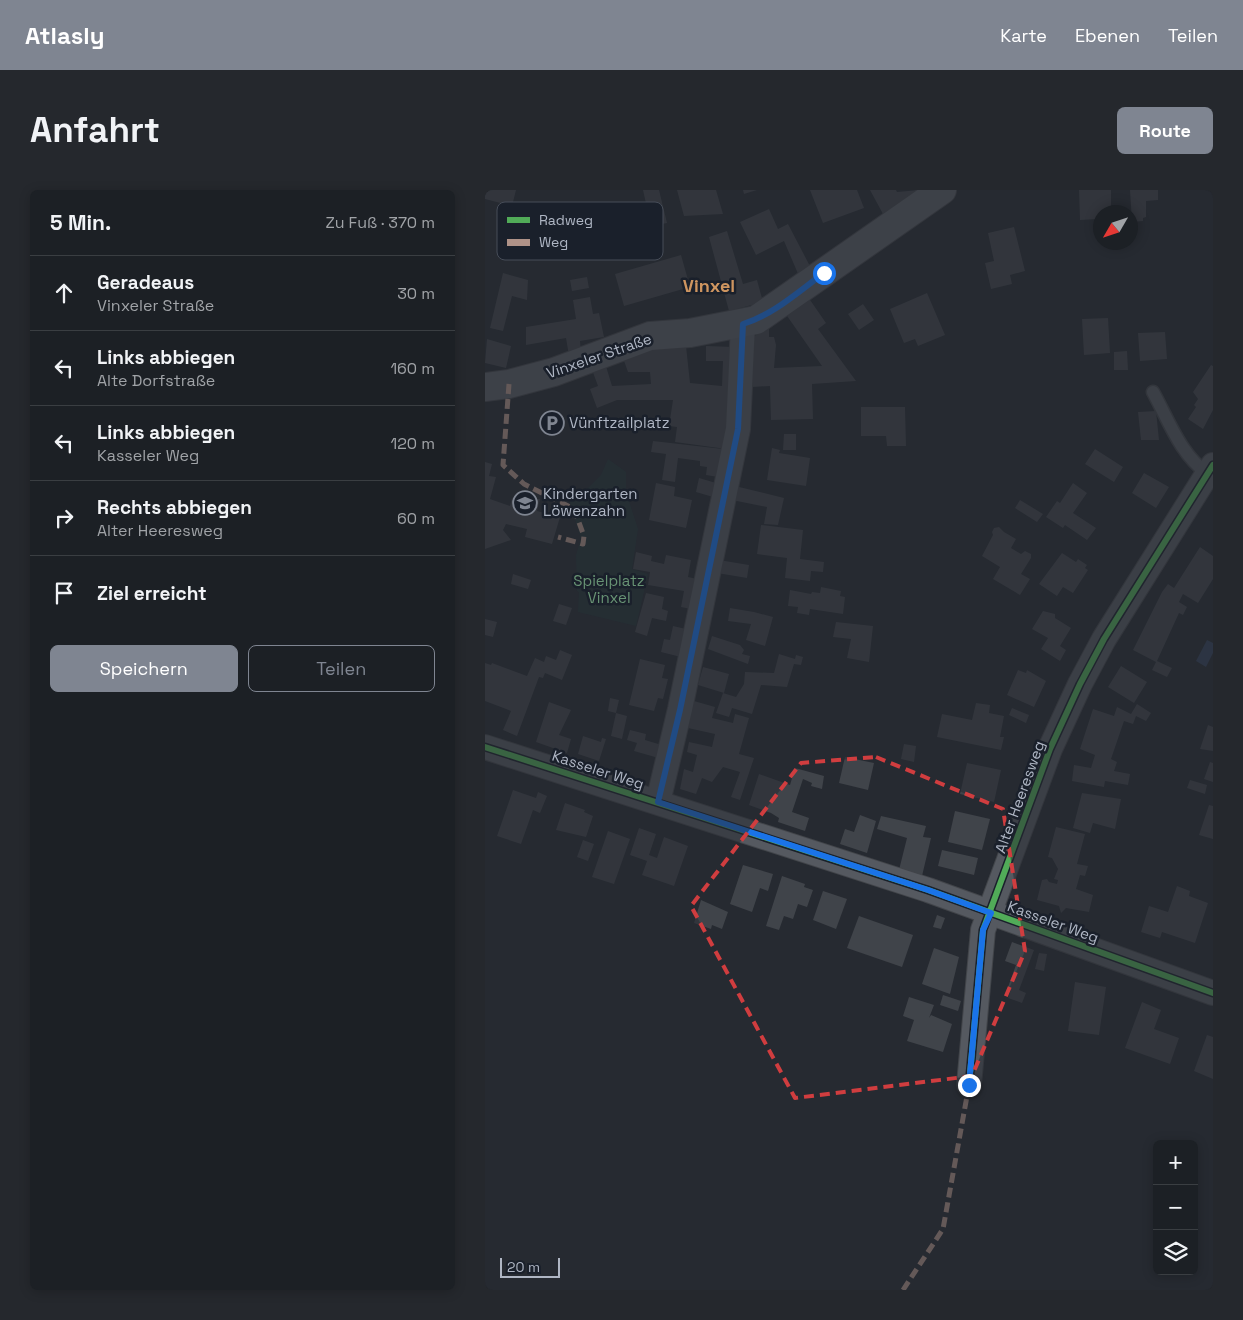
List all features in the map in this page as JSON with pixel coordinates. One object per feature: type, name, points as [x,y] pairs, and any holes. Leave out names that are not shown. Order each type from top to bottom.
[{"type":"main road","name":"Vinxeler Straße","points":[[485,387],[509,384],[554,372],[650,336],[743,324],[756,320],[775,309],[941,190]]},
{"type":"street","points":[[658,802],[680,710],[738,429],[743,324]]},
{"type":"street","name":"Alter Heeresweg","points":[[969,1085],[983,930],[991,913],[1050,750],[1080,684],[1104,639],[1210,469]]},
{"type":"street","name":"Kasseler Weg","points":[[485,747],[928,890],[1212,989]]},
{"type":"lane","points":[[1153,392],[1190,460],[1210,469]]},
{"type":"highlighted area","points":[[876,757],[1003,809],[1025,951],[972,1076],[795,1098],[691,906],[801,763]]},
{"type":"green space","name":"Spielplatz Vinxel","points":[[608,459],[626,472],[626,492],[638,529],[632,569],[648,574],[636,626],[578,612],[579,592],[577,591],[576,555],[581,539],[568,496],[581,493],[584,496],[589,492],[587,489],[601,475]]},
{"type":"water","points":[[1207,640],[1213,643],[1213,653],[1206,667],[1196,661]]},
{"type":"building","points":[[485,190],[516,190],[513,202],[497,202],[485,199]]},
{"type":"building","points":[[643,190],[659,190],[662,202],[646,202]]},
{"type":"building","points":[[677,190],[716,190],[723,214],[684,216]]},
{"type":"building","points":[[743,190],[757,190],[744,194]]},
{"type":"building","points":[[810,190],[857,190],[864,208],[823,223]]},
{"type":"building","points":[[870,190],[896,190],[897,192],[919,190],[883,214]]},
{"type":"building","points":[[1079,190],[1111,190],[1111,205],[1093,205],[1093,219],[1080,220]]},
{"type":"building","points":[[1130,190],[1158,190],[1158,200],[1146,201],[1146,217],[1143,218],[1143,221],[1138,221],[1138,205],[1131,205]]},
{"type":"building","points":[[663,206],[667,223],[663,224]]},
{"type":"building","points":[[769,209],[778,229],[788,224],[812,270],[799,276],[784,241],[756,255],[740,222]]},
{"type":"building","points":[[1014,227],[1025,271],[1010,275],[1012,284],[991,289],[985,263],[994,261],[988,233]]},
{"type":"building","points":[[727,231],[743,284],[757,280],[763,302],[729,311],[709,237]]},
{"type":"building","points":[[681,255],[690,287],[624,306],[615,274]]},
{"type":"building","points":[[503,273],[528,280],[527,300],[512,296],[503,331],[490,328]]},
{"type":"building","points":[[587,277],[589,288],[572,291],[570,280]]},
{"type":"building","points":[[927,293],[945,335],[918,346],[915,339],[904,343],[890,309]]},
{"type":"building","points":[[590,297],[593,314],[599,313],[604,337],[580,341],[581,352],[569,356],[566,338],[526,345],[526,327],[576,319],[573,300]]},
{"type":"building","points":[[808,297],[826,323],[818,329],[856,381],[812,384],[813,419],[771,420],[770,386],[752,387],[755,336],[769,325],[769,337],[774,337],[776,345],[774,368],[822,366],[785,313]]},
{"type":"building","points":[[863,304],[874,320],[859,330],[848,314]]},
{"type":"building","points":[[1108,318],[1110,353],[1084,355],[1082,319]]},
{"type":"building","points":[[1165,332],[1167,359],[1140,361],[1138,333]]},
{"type":"building","points":[[487,339],[511,346],[506,368],[485,363]]},
{"type":"building","points":[[663,346],[686,346],[690,383],[722,386],[723,361],[706,361],[706,346],[735,347],[726,449],[675,442],[677,427],[669,426],[673,400],[617,400],[597,408],[590,389],[598,386],[591,367],[605,363],[612,386],[651,384],[650,372],[628,372],[623,358]]},
{"type":"building","points":[[1127,351],[1128,370],[1114,370],[1114,352]]},
{"type":"building","points":[[1211,365],[1213,366],[1213,410],[1203,429],[1188,419],[1196,407],[1194,405],[1198,399],[1193,392]]},
{"type":"building","points":[[861,407],[905,407],[906,446],[887,446],[886,436],[861,436]]},
{"type":"building","points":[[1156,411],[1159,440],[1141,440],[1138,412]]},
{"type":"building","points":[[784,434],[796,434],[796,450],[783,450]]},
{"type":"building","points":[[653,441],[723,449],[718,477],[706,475],[707,467],[700,466],[700,461],[678,458],[675,482],[662,480],[666,454],[651,452]]},
{"type":"building","points":[[772,448],[780,450],[779,453],[810,458],[806,486],[767,480]]},
{"type":"building","points":[[1095,449],[1123,467],[1114,482],[1085,464]]},
{"type":"building","name":"Kindergarten Löwenzahn","points":[[485,462],[492,464],[489,476],[496,477],[490,499],[510,506],[512,498],[540,499],[537,511],[560,517],[552,544],[525,537],[527,529],[506,524],[503,530],[511,540],[485,549]]},
{"type":"building","points":[[1144,473],[1169,487],[1156,508],[1132,493]]},
{"type":"building","points":[[699,478],[716,483],[713,497],[696,492]]},
{"type":"building","points":[[656,483],[675,487],[674,496],[692,500],[686,528],[649,520]]},
{"type":"building","points":[[1073,483],[1087,493],[1073,513],[1096,528],[1087,540],[1065,525],[1063,528],[1046,517],[1057,501],[1060,503]]},
{"type":"building","points":[[735,486],[784,498],[778,525],[764,524],[767,507],[732,500]]},
{"type":"building","points":[[1020,500],[1043,514],[1037,522],[1015,508]]},
{"type":"building","points":[[761,525],[803,530],[800,559],[824,562],[823,572],[811,571],[810,581],[785,578],[787,558],[757,554]]},
{"type":"building","points":[[999,527],[1016,539],[1011,548],[1021,554],[1025,551],[1031,554],[1031,558],[1021,574],[1030,579],[1020,595],[993,579],[1000,567],[982,556],[993,535],[994,528]]},
{"type":"building","points":[[1200,547],[1213,556],[1213,579],[1198,603],[1183,594],[1179,602],[1187,607],[1183,615],[1179,613],[1157,661],[1172,668],[1167,677],[1152,670],[1156,662],[1133,650],[1162,592],[1168,584],[1174,588]]},
{"type":"building","points":[[636,552],[652,556],[651,561],[664,564],[666,555],[691,560],[688,577],[697,579],[691,609],[681,607],[684,591],[648,585],[650,572],[633,569]]},
{"type":"building","points":[[1062,553],[1076,562],[1078,559],[1087,565],[1085,568],[1088,570],[1073,593],[1063,587],[1057,596],[1039,584]]},
{"type":"building","points":[[719,560],[749,565],[747,578],[717,573]]},
{"type":"building","points":[[513,574],[531,580],[528,589],[511,584]]},
{"type":"building","points":[[821,587],[841,591],[840,596],[845,597],[843,614],[810,609],[809,615],[797,613],[798,607],[788,606],[790,590],[811,594],[812,592],[820,593]]},
{"type":"building","points":[[646,593],[664,597],[662,609],[668,611],[666,621],[652,618],[647,636],[635,632]]},
{"type":"building","points":[[559,604],[572,608],[566,625],[553,621]]},
{"type":"building","points":[[730,608],[773,617],[765,646],[746,640],[751,624],[728,621]]},
{"type":"building","points":[[1043,611],[1055,614],[1055,618],[1071,628],[1060,646],[1066,650],[1060,661],[1041,649],[1048,638],[1032,629]]},
{"type":"building","points":[[485,619],[497,622],[493,637],[485,635]]},
{"type":"building","points":[[836,622],[873,626],[869,662],[847,658],[851,639],[833,637]]},
{"type":"building","points":[[673,626],[686,629],[681,657],[661,652],[664,639],[670,640]]},
{"type":"building","points":[[712,636],[740,645],[744,650],[742,654],[750,656],[748,664],[708,649]]},
{"type":"building","points":[[560,650],[572,655],[562,680],[545,673],[543,678],[539,677],[517,736],[503,730],[511,711],[485,701],[485,663],[491,665],[492,663],[527,676],[535,658],[544,662],[546,656],[556,660]]},
{"type":"building","points":[[779,654],[795,659],[796,655],[803,657],[801,665],[794,664],[787,687],[761,685],[752,714],[732,708],[729,717],[716,713],[723,693],[736,697],[744,684],[745,672],[774,673]]},
{"type":"building","points":[[640,659],[665,665],[662,678],[668,679],[663,699],[658,698],[654,711],[629,705]]},
{"type":"building","points":[[1121,666],[1147,682],[1134,703],[1108,687]]},
{"type":"building","points":[[703,667],[729,674],[724,693],[698,685]]},
{"type":"building","points":[[1018,670],[1026,673],[1027,670],[1046,681],[1034,707],[1007,695]]},
{"type":"building","points":[[610,698],[619,700],[616,713],[608,711]]},
{"type":"building","points":[[694,701],[715,707],[712,718],[733,723],[735,714],[749,718],[739,754],[754,758],[740,800],[731,797],[740,772],[723,767],[712,782],[702,778],[696,794],[680,789],[684,769],[693,772],[697,755],[687,752],[689,742],[712,747],[715,734],[688,728]]},
{"type":"building","points":[[549,702],[571,710],[559,735],[571,739],[567,753],[536,742]]},
{"type":"building","points":[[976,703],[990,705],[989,713],[1004,716],[1000,737],[1004,737],[1001,750],[937,737],[942,714],[972,720]]},
{"type":"building","points":[[1137,704],[1151,713],[1146,721],[1136,716],[1133,724],[1124,721],[1111,759],[1117,762],[1114,771],[1130,774],[1128,785],[1105,781],[1104,787],[1072,781],[1074,765],[1091,768],[1095,755],[1080,749],[1093,709],[1114,716],[1117,707],[1131,714]]},
{"type":"building","points":[[1012,708],[1029,715],[1026,723],[1009,715]]},
{"type":"building","points":[[616,713],[627,716],[622,739],[611,736]]},
{"type":"building","points":[[1208,725],[1213,727],[1213,751],[1200,749]]},
{"type":"building","points":[[630,730],[646,734],[645,740],[665,746],[662,759],[634,751],[637,743],[627,740]]},
{"type":"building","points":[[583,736],[601,742],[602,738],[606,739],[599,761],[578,754]]},
{"type":"building","points":[[904,744],[916,746],[914,762],[901,759]]},
{"type":"building","points":[[845,757],[874,763],[868,790],[839,783]]},
{"type":"building","points":[[1210,762],[1213,763],[1213,782],[1204,779]]},
{"type":"building","points":[[967,763],[1001,770],[994,802],[960,794]]},
{"type":"building","points":[[795,768],[824,776],[822,789],[811,786],[812,783],[803,779],[792,812],[809,818],[805,831],[778,822],[779,818],[771,813],[749,805],[759,774],[790,785]]},
{"type":"building","points":[[1190,780],[1207,785],[1205,794],[1187,788]]},
{"type":"building","points":[[513,790],[536,798],[538,792],[547,796],[540,813],[533,810],[521,844],[497,836]]},
{"type":"building","points":[[1082,793],[1121,799],[1115,829],[1093,823],[1090,833],[1073,828]]},
{"type":"building","points":[[565,803],[585,810],[584,812],[593,816],[586,837],[556,830]]},
{"type":"building","points":[[1209,805],[1213,806],[1213,839],[1199,835]]},
{"type":"building","points":[[955,811],[990,819],[982,850],[948,842]]},
{"type":"building","points":[[860,815],[876,821],[867,853],[840,844],[845,829],[854,832]]},
{"type":"building","points":[[881,816],[926,826],[923,837],[931,838],[922,876],[899,870],[907,838],[877,829]]},
{"type":"building","points":[[1056,827],[1085,834],[1077,864],[1088,866],[1085,876],[1080,875],[1076,889],[1093,895],[1089,912],[1066,908],[1061,913],[1059,906],[1037,900],[1042,880],[1047,879],[1049,882],[1057,884],[1058,880],[1054,879],[1058,869],[1052,858],[1048,857]]},
{"type":"building","points":[[639,828],[656,834],[649,855],[657,858],[664,837],[688,846],[674,886],[642,875],[647,861],[630,855]]},
{"type":"building","points":[[608,831],[630,839],[614,884],[592,877]]},
{"type":"building","points":[[583,840],[594,844],[588,861],[577,857]]},
{"type":"building","points":[[942,850],[978,858],[974,875],[938,866]]},
{"type":"building","points":[[743,865],[773,874],[768,891],[760,888],[752,912],[730,904]]},
{"type":"building","points":[[782,876],[805,884],[804,887],[813,890],[807,907],[798,904],[793,919],[784,916],[779,930],[766,926]]},
{"type":"building","points":[[1177,886],[1190,891],[1189,896],[1208,903],[1195,943],[1162,932],[1160,938],[1141,932],[1149,906],[1168,912]]},
{"type":"building","points":[[823,891],[847,899],[836,929],[813,920]]},
{"type":"building","points":[[701,900],[728,912],[722,929],[712,925],[711,929],[694,923]]},
{"type":"building","points":[[937,915],[945,918],[941,929],[933,927]]},
{"type":"building","points":[[859,916],[913,935],[902,967],[847,948]]},
{"type":"building","points":[[1012,942],[1034,950],[1019,990],[1026,993],[1022,1003],[1008,998],[1011,989],[1008,987],[1016,965],[1005,961]]},
{"type":"building","points":[[934,948],[959,957],[950,994],[922,984]]},
{"type":"building","points":[[1039,953],[1047,954],[1044,971],[1035,969]]},
{"type":"building","points":[[1075,982],[1106,987],[1099,1035],[1068,1031]]},
{"type":"building","points":[[943,995],[961,1001],[958,1011],[940,1005]]},
{"type":"building","points":[[909,997],[934,1005],[929,1018],[931,1015],[952,1024],[943,1052],[907,1041],[914,1020],[903,1016]]},
{"type":"building","points":[[1142,1002],[1161,1010],[1154,1029],[1179,1038],[1170,1064],[1125,1048]]},
{"type":"building","points":[[1207,1035],[1213,1037],[1213,1079],[1194,1071]]},
{"type":"marked path","points":[[509,384],[503,465],[524,484],[574,509],[584,536],[583,544],[558,537]]},
{"type":"marked path","points":[[903,1290],[943,1229],[969,1085]]},
{"type":"cycle path","points":[[969,1085],[983,930],[1050,749],[1080,684],[1104,639],[1213,465]]},
{"type":"cycle path","points":[[485,747],[928,890],[1213,993]]},
{"type":"place","name":"Vünftzailplatz","points":[[552,423]]},
{"type":"place","name":"Kindergarten Löwenzahn","points":[[525,503]]},
{"type":"district","name":"Vinxel","points":[[709,286]]},
{"type":"route","points":[[824,273],[775,309],[756,320],[743,324],[738,429],[680,710],[658,802],[928,890],[991,913],[983,930],[969,1085]]}]
